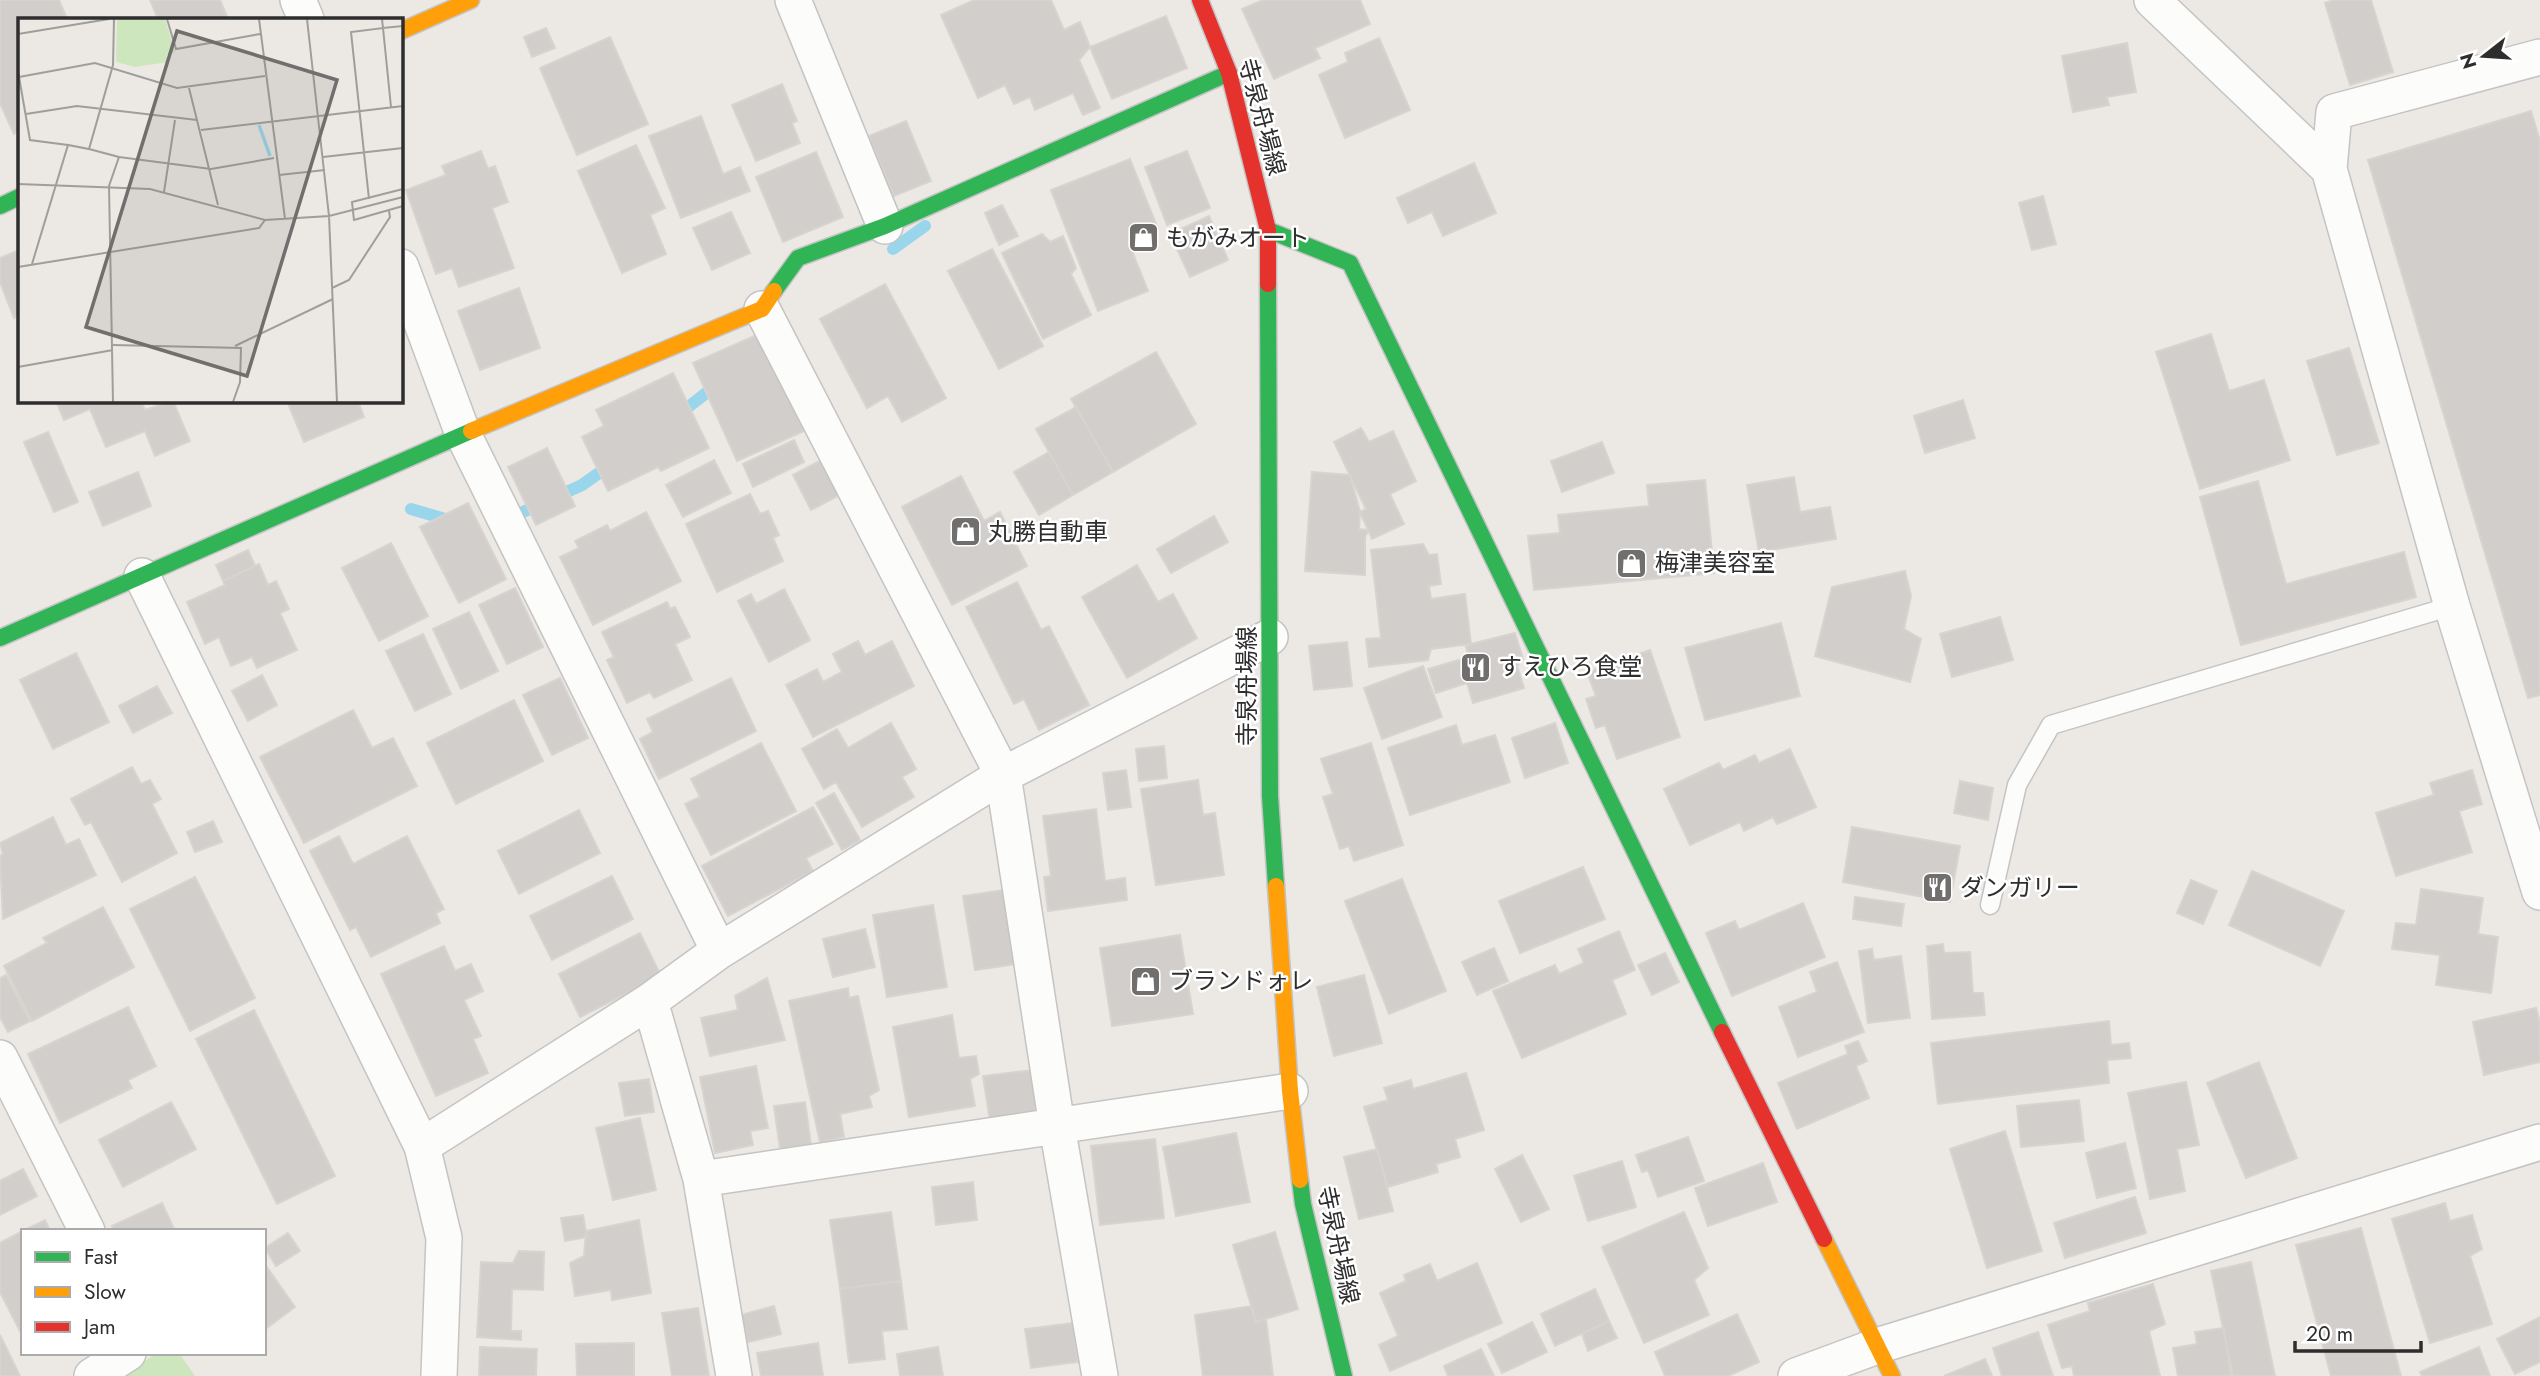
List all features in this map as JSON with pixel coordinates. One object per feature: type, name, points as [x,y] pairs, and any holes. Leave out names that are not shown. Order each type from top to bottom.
[{"type":"street","points":[[298,0],[306,18]]},
{"type":"street","points":[[402,31],[471,0]]},
{"type":"street","points":[[793,0],[885,226]]},
{"type":"street","name":"寺泉舟場線","points":[[1200,0],[1229,73],[1268,230],[1270,796],[1290,1091],[1304,1204],[1344,1376]]},
{"type":"street","points":[[2152,0],[2329,169]]},
{"type":"street","points":[[2540,57],[2334,112],[2329,169],[2452,606],[2540,892]]},
{"type":"street","points":[[0,638],[463,434],[762,309],[798,258],[885,226],[1229,73]]},
{"type":"street","points":[[0,206],[18,197]]},
{"type":"street","points":[[1268,230],[1350,263],[1659,905],[1884,1361]]},
{"type":"street","points":[[402,270],[463,434],[719,951]]},
{"type":"street","points":[[762,309],[1003,775],[1057,1126],[1100,1376]]},
{"type":"street","points":[[142,576],[422,1146],[444,1238],[439,1376]]},
{"type":"street","points":[[422,1146],[650,1001],[719,951],[1003,775],[1270,637]]},
{"type":"street","points":[[650,1001],[701,1179],[734,1376]]},
{"type":"street","points":[[0,1058],[86,1229]]},
{"type":"street","points":[[701,1179],[1290,1091]]},
{"type":"street","points":[[1796,1376],[1884,1361],[2540,1142]]},
{"type":"street","points":[[92,1376],[125,1355]]},
{"type":"lane","points":[[1990,905],[2017,785],[2051,725],[2452,606]]},
{"type":"green space","points":[[154,1355],[180,1355],[195,1376],[122,1376]]},
{"type":"building","points":[[0,0],[59,0],[67,18],[18,18],[18,132],[14,134],[0,103]]},
{"type":"building","points":[[150,0],[220,0],[228,18],[158,18]]},
{"type":"building","points":[[974,0],[1051,0],[1064,30],[1080,22],[1090,47],[1079,60],[1100,108],[1083,115],[1073,93],[1035,110],[1030,97],[1014,104],[1005,85],[978,98],[941,15]]},
{"type":"building","points":[[1263,0],[1360,0],[1370,24],[1315,48],[1320,58],[1274,79],[1242,9]]},
{"type":"building","points":[[2334,0],[2371,0],[2393,72],[2350,85],[2325,3]]},
{"type":"building","points":[[1166,16],[1187,68],[1112,99],[1090,47]]},
{"type":"building","points":[[546,28],[555,48],[532,57],[524,37]]},
{"type":"building","points":[[610,37],[648,124],[577,155],[540,68]]},
{"type":"building","points":[[1379,38],[1410,110],[1345,138],[1319,75],[1348,62],[1345,53]]},
{"type":"building","points":[[2127,43],[2136,92],[2107,97],[2109,105],[2073,112],[2062,56]]},
{"type":"building","points":[[782,84],[797,121],[792,123],[800,143],[756,161],[732,105]]},
{"type":"building","points":[[2531,111],[2540,141],[2540,695],[2528,698],[2368,160]]},
{"type":"building","points":[[701,116],[723,174],[740,167],[750,191],[681,218],[649,136]]},
{"type":"building","points":[[906,121],[931,181],[894,196],[869,136]]},
{"type":"building","points":[[636,145],[665,208],[650,215],[666,254],[622,273],[578,171]]},
{"type":"building","points":[[481,151],[488,169],[495,166],[508,202],[492,208],[514,268],[459,287],[452,268],[436,274],[406,190],[446,175],[442,166]]},
{"type":"building","points":[[1187,151],[1210,208],[1167,225],[1145,167]]},
{"type":"building","points":[[816,152],[843,217],[783,242],[756,177]]},
{"type":"building","points":[[1130,159],[1158,229],[1128,241],[1148,291],[1098,311],[1051,190]]},
{"type":"building","points":[[1474,163],[1496,213],[1443,236],[1432,212],[1408,223],[1397,198]]},
{"type":"building","points":[[2043,196],[2056,244],[2032,250],[2019,203]]},
{"type":"building","points":[[1002,205],[1018,236],[999,245],[985,213]]},
{"type":"building","points":[[731,212],[750,253],[712,270],[693,228]]},
{"type":"building","points":[[1209,216],[1228,260],[1190,277],[1170,234]]},
{"type":"building","points":[[1042,234],[1050,242],[1063,236],[1076,268],[1071,274],[1091,315],[1043,339],[1002,253]]},
{"type":"building","points":[[992,249],[1043,346],[999,369],[948,271]]},
{"type":"building","points":[[18,250],[18,316],[14,318],[0,282],[0,258]]},
{"type":"building","points":[[885,284],[946,398],[902,422],[888,396],[867,408],[820,319]]},
{"type":"building","points":[[519,288],[540,348],[480,370],[458,311]]},
{"type":"building","points":[[761,333],[804,431],[737,461],[693,363]]},
{"type":"building","points":[[2211,334],[2229,391],[2264,380],[2290,460],[2200,489],[2156,352]]},
{"type":"building","points":[[2349,348],[2379,443],[2337,455],[2307,361]]},
{"type":"building","points":[[1156,352],[1196,424],[1113,472],[1071,399]]},
{"type":"building","points":[[673,373],[709,448],[661,471],[658,467],[608,491],[582,437],[604,426],[596,410]]},
{"type":"building","points":[[1963,400],[1975,438],[1925,453],[1914,416]]},
{"type":"building","points":[[56,402],[141,402],[145,410],[173,402],[190,441],[155,456],[145,431],[106,447],[90,409],[64,420]]},
{"type":"building","points":[[287,402],[358,402],[364,417],[304,442]]},
{"type":"building","points":[[1076,407],[1113,472],[1073,495],[1036,429]]},
{"type":"building","points":[[1361,428],[1369,442],[1393,431],[1416,481],[1390,494],[1404,524],[1372,539],[1360,512],[1366,509],[1334,442]]},
{"type":"building","points":[[48,432],[78,502],[54,512],[24,442]]},
{"type":"building","points":[[794,440],[804,462],[753,487],[743,464]]},
{"type":"building","points":[[1602,442],[1614,473],[1562,492],[1551,461]]},
{"type":"building","points":[[547,448],[575,506],[536,525],[508,467]]},
{"type":"building","points":[[1049,452],[1073,495],[1039,515],[1014,472]]},
{"type":"building","points":[[829,456],[847,491],[811,510],[793,475]]},
{"type":"building","points":[[714,460],[731,493],[683,517],[666,485]]},
{"type":"building","points":[[138,472],[151,506],[103,526],[89,492]]},
{"type":"building","points":[[1312,472],[1350,475],[1360,512],[1359,529],[1368,530],[1365,538],[1365,575],[1305,571]]},
{"type":"building","points":[[961,476],[984,521],[1000,512],[1027,566],[952,605],[902,507]]},
{"type":"building","points":[[1794,477],[1800,512],[1830,507],[1836,539],[1759,552],[1747,485]]},
{"type":"building","points":[[1705,480],[1714,573],[1534,590],[1528,536],[1560,533],[1558,515],[1649,506],[1647,485]]},
{"type":"building","points":[[2258,481],[2286,584],[2404,552],[2416,597],[2241,645],[2200,497]]},
{"type":"building","points":[[750,494],[760,514],[768,511],[779,535],[773,538],[783,561],[717,592],[686,524]]},
{"type":"building","points":[[468,503],[506,579],[459,603],[420,527]]},
{"type":"building","points":[[646,512],[681,581],[593,625],[560,557],[579,548],[575,541],[607,525],[610,531]]},
{"type":"building","points":[[1214,516],[1228,542],[1171,573],[1157,549]]},
{"type":"building","points":[[391,543],[428,616],[379,641],[342,568]]},
{"type":"building","points":[[1423,544],[1429,555],[1437,554],[1441,584],[1429,586],[1431,599],[1465,594],[1471,644],[1431,649],[1428,660],[1369,667],[1366,639],[1381,638],[1371,550]]},
{"type":"building","points":[[248,550],[255,566],[223,581],[216,565]]},
{"type":"building","points":[[259,564],[268,585],[276,581],[289,609],[280,613],[297,650],[257,668],[252,657],[231,666],[219,637],[205,644],[187,602],[225,585],[223,581]]},
{"type":"building","points":[[1137,565],[1158,602],[1173,594],[1197,638],[1127,678],[1082,597]]},
{"type":"building","points":[[1905,571],[1911,596],[1904,629],[1921,639],[1910,682],[1815,656],[1832,587]]},
{"type":"building","points":[[1017,582],[1041,630],[1049,626],[1089,705],[1039,730],[1024,699],[1014,704],[966,607]]},
{"type":"building","points":[[515,588],[543,647],[507,664],[479,605]]},
{"type":"building","points":[[784,589],[810,640],[769,662],[738,601],[751,594],[756,604]]},
{"type":"building","points":[[667,602],[670,609],[675,607],[690,637],[675,644],[692,680],[654,698],[650,692],[627,703],[607,660],[614,657],[602,632]]},
{"type":"building","points":[[469,612],[498,671],[461,689],[433,629]]},
{"type":"building","points":[[2000,617],[2013,660],[1952,677],[1940,634]]},
{"type":"building","points":[[1781,623],[1800,696],[1705,720],[1685,648]]},
{"type":"building","name":"すえひろ食堂","points":[[1515,633],[1523,659],[1517,666],[1524,688],[1473,703],[1467,683],[1436,693],[1428,669],[1469,657],[1466,647],[1471,644]]},
{"type":"building","points":[[423,634],[451,694],[415,711],[386,651]]},
{"type":"building","points":[[858,641],[865,655],[892,641],[914,686],[813,737],[786,685],[817,669],[823,682],[842,672],[833,654]]},
{"type":"building","points":[[1347,642],[1352,686],[1314,690],[1309,646]]},
{"type":"building","points":[[1650,650],[1680,737],[1617,759],[1605,725],[1596,728],[1586,699],[1596,696],[1587,672]]},
{"type":"building","points":[[76,653],[109,722],[53,749],[20,680]]},
{"type":"building","points":[[1423,666],[1442,717],[1382,739],[1364,688]]},
{"type":"building","points":[[262,675],[277,705],[248,721],[232,691]]},
{"type":"building","points":[[560,678],[588,738],[552,755],[523,695]]},
{"type":"building","points":[[731,678],[756,731],[659,779],[640,739],[653,732],[647,719]]},
{"type":"building","points":[[157,686],[172,713],[133,733],[119,706]]},
{"type":"building","points":[[514,700],[543,761],[456,804],[427,743]]},
{"type":"building","points":[[353,710],[372,748],[393,738],[417,786],[304,843],[260,757]]},
{"type":"building","points":[[891,723],[916,769],[902,777],[914,797],[862,827],[836,782],[824,789],[802,749],[837,729],[848,748]]},
{"type":"building","points":[[1555,723],[1568,763],[1525,778],[1512,738]]},
{"type":"building","points":[[1456,725],[1462,745],[1495,735],[1510,782],[1410,815],[1388,748]]},
{"type":"building","points":[[761,743],[796,811],[711,855],[685,804],[700,797],[691,779]]},
{"type":"building","points":[[1371,743],[1403,845],[1354,861],[1349,846],[1340,849],[1323,797],[1333,794],[1321,759]]},
{"type":"building","points":[[1164,746],[1167,778],[1139,781],[1136,749]]},
{"type":"building","points":[[1790,749],[1816,807],[1777,824],[1773,817],[1744,831],[1740,822],[1690,845],[1664,789],[1719,763],[1723,770],[1755,755],[1759,763]]},
{"type":"building","points":[[132,767],[141,784],[150,780],[161,799],[152,804],[177,853],[122,882],[91,822],[85,825],[71,799]]},
{"type":"building","points":[[1126,770],[1131,807],[1108,810],[1103,773]]},
{"type":"building","points":[[2472,770],[2482,804],[2459,811],[2472,852],[2396,876],[2376,813],[2434,795],[2430,783]]},
{"type":"building","points":[[1198,780],[1203,815],[1215,813],[1224,875],[1156,885],[1141,789]]},
{"type":"building","points":[[1960,781],[1993,788],[1988,820],[1954,813]]},
{"type":"building","points":[[834,793],[860,840],[842,850],[816,803]]},
{"type":"building","points":[[813,807],[833,844],[806,858],[813,871],[728,916],[702,866]]},
{"type":"building","points":[[1096,809],[1105,881],[1125,878],[1127,900],[1048,911],[1044,877],[1051,876],[1043,816]]},
{"type":"building","points":[[579,810],[600,853],[519,894],[498,851]]},
{"type":"building","points":[[53,817],[66,845],[79,839],[96,875],[3,919],[0,856],[3,854],[0,843]]},
{"type":"building","points":[[213,821],[222,842],[195,852],[187,832]]},
{"type":"building","points":[[1852,827],[1960,846],[1950,902],[1843,882]]},
{"type":"building","points":[[339,836],[353,864],[407,836],[444,909],[436,913],[440,923],[371,957],[356,927],[350,930],[310,851]]},
{"type":"building","points":[[1583,867],[1605,919],[1520,953],[1499,901]]},
{"type":"building","points":[[2252,871],[2344,911],[2320,966],[2229,925]]},
{"type":"building","points":[[612,876],[633,919],[552,960],[530,916]]},
{"type":"building","points":[[195,877],[255,998],[190,1031],[130,909]]},
{"type":"building","points":[[1402,879],[1446,991],[1389,1014],[1345,901]]},
{"type":"building","points":[[2191,880],[2217,891],[2203,924],[2177,913]]},
{"type":"building","points":[[2421,889],[2483,898],[2478,934],[2498,937],[2491,993],[2436,985],[2440,955],[2392,949],[2396,923],[2416,925]]},
{"type":"building","points":[[1005,890],[1017,964],[975,970],[963,896]]},
{"type":"building","points":[[1855,897],[1904,904],[1901,926],[1853,919]]},
{"type":"building","points":[[1803,903],[1825,957],[1732,996],[1706,933],[1735,921],[1739,930]]},
{"type":"building","points":[[933,905],[947,987],[887,997],[873,915]]},
{"type":"building","points":[[103,907],[134,967],[32,1021],[4,966],[47,943],[43,938]]},
{"type":"building","points":[[865,929],[875,967],[833,977],[823,939]]},
{"type":"building","points":[[1619,931],[1635,970],[1612,980],[1626,1014],[1522,1058],[1493,991],[1555,965],[1559,974],[1584,963],[1578,949]]},
{"type":"building","points":[[640,933],[661,976],[580,1017],[559,974]]},
{"type":"building","name":"ブランドォレ","points":[[1180,935],[1193,1014],[1112,1026],[1100,948]]},
{"type":"building","points":[[1943,944],[1944,953],[1970,952],[1973,993],[1983,993],[1985,1015],[1932,1019],[1927,946]]},
{"type":"building","points":[[444,946],[455,971],[471,964],[483,991],[464,1000],[481,1036],[473,1039],[488,1073],[436,1096],[381,974]]},
{"type":"building","points":[[1494,948],[1508,981],[1477,995],[1462,962]]},
{"type":"building","points":[[1872,949],[1874,960],[1901,956],[1910,1018],[1868,1023],[1859,951]]},
{"type":"building","points":[[1665,953],[1679,982],[1652,995],[1638,965]]},
{"type":"building","points":[[1837,962],[1864,1032],[1798,1057],[1779,1007],[1817,992],[1810,972]]},
{"type":"building","points":[[6,975],[30,1021],[8,1032],[0,1017],[0,978]]},
{"type":"building","points":[[1364,975],[1382,1043],[1334,1056],[1317,987]]},
{"type":"building","points":[[767,978],[785,1040],[710,1056],[701,1018],[738,1010],[735,996]]},
{"type":"building","points":[[848,988],[849,998],[858,996],[879,1090],[869,1096],[872,1107],[840,1114],[844,1137],[820,1142],[789,1001]]},
{"type":"building","points":[[128,1007],[156,1066],[128,1080],[132,1088],[60,1123],[28,1054]]},
{"type":"building","points":[[2536,1008],[2540,1023],[2540,1062],[2484,1075],[2473,1022]]},
{"type":"building","points":[[254,1010],[335,1176],[277,1204],[196,1039]]},
{"type":"building","points":[[952,1015],[959,1058],[976,1056],[979,1074],[970,1079],[975,1106],[909,1117],[893,1027]]},
{"type":"building","points":[[2109,1021],[2111,1045],[2129,1043],[2131,1058],[2107,1060],[2109,1083],[1938,1104],[1931,1043]]},
{"type":"building","points":[[1858,1041],[1867,1061],[1856,1066],[1869,1098],[1797,1129],[1778,1083],[1848,1054],[1845,1046]]},
{"type":"building","points":[[2259,1062],[2297,1158],[2246,1178],[2207,1083]]},
{"type":"building","points":[[756,1066],[768,1128],[750,1131],[753,1145],[715,1153],[700,1077]]},
{"type":"building","points":[[1033,1070],[1040,1114],[990,1121],[983,1076]]},
{"type":"building","points":[[1466,1073],[1484,1130],[1455,1139],[1460,1157],[1436,1164],[1438,1172],[1388,1187],[1364,1107],[1388,1100],[1384,1088],[1411,1080],[1413,1089]]},
{"type":"building","points":[[649,1079],[654,1112],[625,1116],[619,1083]]},
{"type":"building","points":[[2186,1082],[2199,1145],[2177,1149],[2185,1191],[2150,1199],[2128,1093]]},
{"type":"building","points":[[2079,1100],[2084,1141],[2021,1147],[2017,1106]]},
{"type":"building","points":[[171,1102],[196,1149],[123,1187],[99,1140]]},
{"type":"building","points":[[805,1102],[811,1145],[780,1149],[774,1106]]},
{"type":"building","points":[[640,1118],[656,1190],[613,1200],[596,1128]]},
{"type":"building","points":[[2005,1131],[2042,1251],[1987,1268],[1950,1149]]},
{"type":"building","points":[[1236,1133],[1250,1202],[1176,1216],[1163,1147]]},
{"type":"building","points":[[1688,1137],[1704,1181],[1658,1197],[1648,1170],[1642,1172],[1636,1155]]},
{"type":"building","points":[[1155,1139],[1164,1218],[1100,1225],[1091,1146]]},
{"type":"building","points":[[2125,1143],[2136,1188],[2097,1198],[2086,1153]]},
{"type":"building","points":[[1377,1149],[1393,1211],[1359,1219],[1344,1157]]},
{"type":"building","points":[[1522,1155],[1549,1209],[1521,1222],[1495,1169]]},
{"type":"building","points":[[1622,1161],[1636,1207],[1588,1221],[1574,1176]]},
{"type":"building","points":[[1763,1163],[1777,1202],[1708,1226],[1695,1188]]},
{"type":"building","points":[[23,1169],[37,1196],[0,1215],[0,1181]]},
{"type":"building","points":[[973,1182],[977,1220],[936,1225],[932,1187]]},
{"type":"building","points":[[2135,1197],[2146,1233],[2065,1258],[2054,1223]]},
{"type":"building","points":[[162,1203],[174,1229],[114,1229],[112,1226]]},
{"type":"building","points":[[2445,1203],[2450,1221],[2472,1215],[2482,1249],[2470,1256],[2492,1324],[2430,1343],[2392,1219]]},
{"type":"building","points":[[891,1212],[901,1281],[840,1289],[830,1220]]},
{"type":"building","points":[[1684,1212],[1708,1268],[1694,1280],[1709,1315],[1644,1343],[1602,1247]]},
{"type":"building","points":[[583,1215],[587,1237],[565,1241],[561,1218]]},
{"type":"building","points":[[45,1220],[49,1229],[27,1229]]},
{"type":"building","points":[[639,1220],[651,1293],[612,1300],[611,1290],[575,1296],[570,1263],[584,1256],[586,1231]]},
{"type":"building","points":[[2361,1228],[2401,1376],[2331,1376],[2296,1245]]},
{"type":"building","points":[[21,1232],[21,1333],[0,1292],[0,1243]]},
{"type":"building","points":[[1275,1232],[1298,1309],[1256,1322],[1233,1245]]},
{"type":"building","points":[[288,1233],[300,1251],[276,1266],[266,1247]]},
{"type":"building","points":[[519,1251],[544,1252],[543,1290],[512,1289],[511,1331],[521,1331],[521,1340],[477,1337],[481,1262],[513,1263]]},
{"type":"building","points":[[2251,1262],[2275,1376],[2233,1376],[2211,1271]]},
{"type":"building","points":[[1477,1263],[1502,1323],[1390,1371],[1379,1345],[1398,1336],[1380,1293],[1406,1281],[1404,1275],[1430,1264],[1437,1281]]},
{"type":"building","points":[[266,1266],[295,1307],[266,1329]]},
{"type":"building","points":[[901,1281],[907,1329],[882,1331],[885,1359],[849,1363],[840,1289]]},
{"type":"building","points":[[2153,1284],[2165,1324],[2149,1331],[2160,1376],[2074,1376],[2072,1366],[2062,1368],[2048,1325],[2090,1311],[2088,1303]]},
{"type":"building","points":[[1595,1289],[1609,1321],[1555,1346],[1541,1314]]},
{"type":"building","points":[[774,1306],[781,1334],[748,1342],[741,1315]]},
{"type":"building","points":[[1251,1306],[1256,1322],[1266,1319],[1273,1376],[1203,1376],[1195,1315]]},
{"type":"building","points":[[698,1308],[709,1376],[672,1376],[662,1313]]},
{"type":"building","points":[[1737,1314],[1759,1362],[1728,1376],[1665,1376],[1655,1352]]},
{"type":"building","points":[[2540,1317],[2540,1362],[2515,1374],[2497,1339]]},
{"type":"building","points":[[1609,1321],[1617,1338],[1588,1351],[1582,1334]]},
{"type":"building","points":[[1532,1322],[1547,1352],[1502,1373],[1488,1344]]},
{"type":"building","points":[[1073,1323],[1078,1362],[1031,1368],[1025,1329]]},
{"type":"building","points":[[2224,1328],[2231,1376],[2178,1376],[2173,1348],[2197,1344],[2195,1332]]},
{"type":"building","points":[[2038,1332],[2053,1376],[2002,1376],[1993,1348]]},
{"type":"building","points":[[0,1335],[20,1376],[0,1376]]},
{"type":"building","points":[[634,1343],[634,1376],[577,1376],[576,1344]]},
{"type":"building","points":[[818,1343],[823,1376],[761,1376],[757,1353]]},
{"type":"building","points":[[480,1347],[537,1349],[536,1376],[479,1376]]},
{"type":"building","points":[[938,1347],[943,1376],[900,1376],[897,1354]]},
{"type":"building","points":[[2479,1347],[2490,1376],[2422,1376],[2420,1372]]},
{"type":"building","points":[[1481,1349],[1494,1376],[1448,1376],[1444,1366]]},
{"type":"building","points":[[1985,1359],[1992,1376],[1944,1376]]},
{"type":"waterway","points":[[893,249],[925,226]]},
{"type":"waterway","points":[[678,415],[719,383]]},
{"type":"waterway","points":[[514,516],[582,485],[613,463]]},
{"type":"waterway","points":[[411,509],[452,521]]},
{"type":"traffic: fast","points":[[774,291],[798,258],[885,226],[1229,73]]},
{"type":"traffic: fast","points":[[0,206],[18,197]]},
{"type":"traffic: fast","points":[[1268,230],[1350,263],[1722,1032]]},
{"type":"traffic: fast","points":[[1268,284],[1270,796],[1276,886]]},
{"type":"traffic: fast","points":[[0,638],[471,431]]},
{"type":"traffic: fast","points":[[1300,1180],[1303,1204],[1344,1376]]},
{"type":"traffic: slow","points":[[402,31],[471,0]]},
{"type":"traffic: slow","points":[[471,431],[762,309],[774,291]]},
{"type":"traffic: slow","points":[[1276,886],[1290,1091],[1300,1180]]},
{"type":"traffic: slow","points":[[1824,1239],[1892,1376]]},
{"type":"traffic: jam","points":[[1200,0],[1229,73],[1268,230],[1268,284]]},
{"type":"traffic: jam","points":[[1722,1032],[1824,1239]]},
{"type":"place","name":"もがみオート","points":[[1143,238]]},
{"type":"place","name":"丸勝自動車","points":[[965,532]]},
{"type":"place","name":"梅津美容室","points":[[1632,563]]},
{"type":"place","name":"すえひろ食堂","points":[[1475,667]]},
{"type":"place","name":"ダンガリー","points":[[1937,888]]},
{"type":"place","name":"ブランドォレ","points":[[1146,981]]}]
